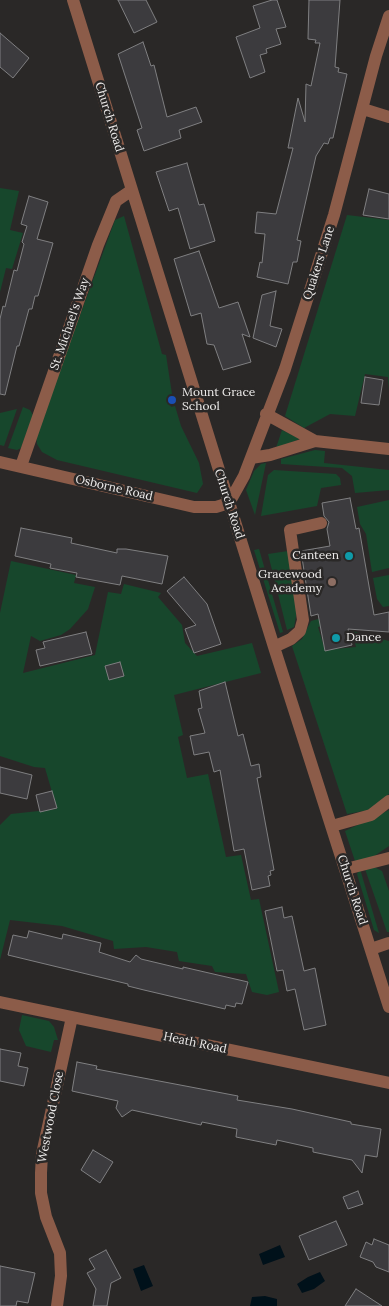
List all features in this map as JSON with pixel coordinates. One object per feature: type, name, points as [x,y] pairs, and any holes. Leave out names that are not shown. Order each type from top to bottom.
[{"type":"street","name":"Church Road","points":[[73,0],[274,647],[389,1007]]},
{"type":"street","name":"Quakers Lane","points":[[229,503],[251,458],[266,414],[285,369],[334,216],[376,56],[389,16]]},
{"type":"street","points":[[363,109],[389,117]]},
{"type":"street","name":"St. Michael's Way","points":[[21,466],[98,245],[116,201],[132,190]]},
{"type":"street","points":[[266,414],[314,441],[389,449]]},
{"type":"street","points":[[251,458],[270,455],[314,441]]},
{"type":"street","name":"Osborne Road","points":[[0,462],[194,507],[216,507],[229,503]]},
{"type":"street","points":[[274,647],[291,639],[300,631],[303,620],[290,530],[321,523]]},
{"type":"street","points":[[332,826],[371,814],[389,801]]},
{"type":"street","points":[[346,869],[387,859],[389,872]]},
{"type":"street","points":[[371,949],[389,943]]},
{"type":"street","name":"Heath Road","points":[[0,1002],[389,1083]]},
{"type":"street","name":"Westwood Close","points":[[57,1306],[62,1276],[60,1253],[46,1217],[41,1193],[40,1173],[42,1154],[72,1017]]},
{"type":"green space","points":[[0,188],[19,191],[10,230],[23,233],[12,269],[6,268],[0,292]]},
{"type":"green space","points":[[347,215],[389,220],[389,390],[388,377],[365,374],[355,416],[330,414],[304,428],[285,416]]},
{"type":"green space","points":[[124,216],[162,354],[166,355],[172,394],[168,395],[171,407],[175,406],[181,426],[199,463],[203,484],[197,493],[57,460],[42,452],[37,444],[36,435],[115,220]]},
{"type":"green space","points":[[23,407],[30,410],[33,415],[21,448],[17,450],[8,448]]},
{"type":"green space","points":[[17,409],[4,446],[0,445],[0,413]]},
{"type":"green space","points":[[282,430],[300,439],[276,448]]},
{"type":"green space","points":[[315,450],[325,451],[324,463],[389,470],[389,490],[355,493],[352,476],[342,468],[281,464],[281,459]]},
{"type":"green space","points":[[266,463],[255,515],[246,490],[254,471],[261,464]]},
{"type":"green space","points":[[274,470],[336,474],[340,478],[341,485],[321,488],[317,506],[261,516],[268,475]]},
{"type":"green space","points":[[389,500],[389,568],[372,572],[366,534],[360,524],[357,507]]},
{"type":"green space","points":[[259,549],[283,632],[280,633],[254,550]]},
{"type":"green space","points":[[288,551],[297,611],[294,627],[287,630],[268,554]]},
{"type":"green space","points":[[11,561],[76,575],[74,583],[95,587],[88,609],[70,629],[61,635],[40,641],[31,636],[23,673],[95,655],[108,592],[121,594],[124,584],[161,593],[158,597],[182,625],[185,643],[197,656],[252,643],[261,673],[174,695],[183,735],[178,737],[187,778],[208,774],[226,857],[241,855],[251,900],[259,899],[279,992],[267,995],[252,992],[246,974],[215,972],[212,966],[179,961],[177,952],[146,947],[114,949],[113,941],[62,926],[10,920],[0,960],[0,825],[11,814],[57,809],[45,768],[34,767],[0,756],[0,613]]},
{"type":"green space","points":[[389,575],[389,606],[383,607],[377,599],[373,578]]},
{"type":"green space","points":[[333,615],[335,623],[318,627],[325,650],[356,647],[352,631],[389,641],[389,794],[369,810],[347,814],[292,646],[302,639],[311,621]]},
{"type":"green space","points":[[389,810],[389,846],[367,861],[355,861],[345,831]]},
{"type":"green space","points":[[374,867],[382,871],[389,891],[389,932],[387,932],[365,869]]},
{"type":"green space","points":[[360,869],[379,933],[374,930],[357,874]]},
{"type":"green space","points":[[22,1015],[49,1021],[54,1027],[58,1040],[54,1040],[51,1052],[26,1046],[19,1030]]},
{"type":"water","points":[[280,1245],[285,1257],[263,1265],[259,1254]]},
{"type":"water","points":[[144,1265],[153,1286],[141,1291],[133,1269]]},
{"type":"water","points":[[320,1272],[325,1281],[314,1289],[302,1293],[297,1284]]},
{"type":"water","points":[[265,1296],[277,1299],[277,1306],[250,1306],[252,1297]]},
{"type":"building","points":[[118,0],[146,0],[157,22],[134,33]]},
{"type":"building","points":[[277,0],[286,27],[276,29],[281,44],[266,49],[267,53],[260,55],[265,72],[250,78],[236,37],[260,28],[253,6]]},
{"type":"building","points":[[309,0],[340,0],[335,67],[339,68],[338,72],[347,74],[333,138],[330,138],[328,144],[324,143],[316,156],[297,240],[301,241],[297,262],[293,262],[288,284],[257,277],[260,262],[262,263],[265,234],[255,233],[257,212],[276,214],[293,148],[288,148],[298,98],[305,122],[306,84],[311,86],[320,43],[315,43],[316,40],[308,39]]},
{"type":"building","points":[[0,33],[29,58],[13,78],[0,67]]},
{"type":"building","points":[[143,42],[151,66],[154,65],[167,117],[196,107],[202,122],[179,130],[181,138],[144,151],[137,130],[142,128],[118,54]]},
{"type":"building","points":[[187,163],[199,205],[204,204],[215,241],[190,249],[178,208],[169,211],[156,172]]},
{"type":"building","points":[[369,189],[389,194],[389,219],[363,215]]},
{"type":"building","points":[[29,196],[48,202],[37,239],[53,243],[38,296],[35,296],[32,309],[29,309],[19,346],[17,346],[5,395],[0,394],[0,319],[3,306],[5,307],[14,270],[17,271],[24,244],[22,242],[27,226],[21,224]]},
{"type":"building","points":[[199,251],[219,308],[238,302],[250,337],[242,334],[251,362],[223,370],[214,345],[207,344],[201,313],[191,316],[174,259]]},
{"type":"building","points":[[276,291],[270,326],[282,329],[276,347],[253,338],[262,295]]},
{"type":"building","points":[[365,377],[383,380],[379,405],[361,403]]},
{"type":"building","points":[[350,498],[356,529],[359,528],[374,615],[389,612],[389,632],[348,629],[352,645],[325,651],[318,614],[311,616],[301,551],[330,546],[327,529],[329,522],[324,516],[322,503]]},
{"type":"building","points":[[21,528],[72,538],[71,543],[117,553],[117,549],[126,549],[168,556],[162,584],[122,576],[120,585],[76,577],[77,573],[50,568],[51,564],[15,556]]},
{"type":"building","points":[[184,577],[207,604],[221,644],[194,653],[185,629],[196,625],[167,591]]},
{"type":"building","points":[[86,632],[92,654],[40,666],[36,650],[45,648],[43,642]]},
{"type":"building","points":[[120,662],[124,676],[109,680],[105,666]]},
{"type":"building","points":[[225,682],[238,736],[243,734],[251,766],[259,764],[261,777],[257,778],[274,870],[270,871],[271,875],[268,876],[270,886],[252,890],[244,849],[234,851],[220,770],[214,772],[209,752],[194,755],[190,736],[205,733],[198,709],[202,708],[199,691]]},
{"type":"building","points":[[0,767],[32,775],[27,799],[0,793]]},
{"type":"building","points":[[52,791],[57,808],[40,812],[36,795]]},
{"type":"building","points":[[282,907],[284,918],[292,916],[304,971],[315,968],[326,1025],[304,1030],[295,989],[287,991],[283,970],[277,971],[265,911]]},
{"type":"building","points":[[29,931],[62,939],[63,934],[101,943],[99,952],[130,962],[136,955],[141,959],[248,982],[242,1004],[236,1003],[235,1007],[226,1005],[225,1009],[8,955],[13,935],[27,938]]},
{"type":"building","points":[[0,1049],[21,1053],[18,1066],[28,1068],[24,1086],[0,1081]]},
{"type":"building","points":[[77,1062],[97,1066],[96,1069],[238,1096],[237,1100],[292,1109],[351,1122],[351,1124],[381,1129],[377,1157],[365,1155],[362,1173],[352,1160],[313,1152],[313,1148],[277,1140],[276,1145],[236,1137],[237,1129],[202,1122],[201,1125],[132,1110],[122,1117],[116,1108],[118,1101],[72,1091]]},
{"type":"building","points":[[93,1150],[113,1162],[100,1183],[81,1170]]},
{"type":"building","points":[[358,1191],[363,1204],[348,1209],[343,1197]]},
{"type":"building","points":[[336,1221],[347,1245],[309,1260],[299,1236]]},
{"type":"building","points":[[374,1239],[389,1245],[389,1272],[376,1267],[373,1262],[360,1257],[366,1242],[372,1245]]},
{"type":"building","points":[[106,1250],[121,1278],[111,1283],[107,1306],[93,1306],[96,1289],[87,1273],[95,1269],[89,1259]]},
{"type":"building","points":[[0,1266],[35,1273],[28,1303],[17,1301],[16,1306],[0,1306]]},
{"type":"building","points":[[356,1289],[382,1306],[345,1306]]},
{"type":"place","name":"Mount Grace School","points":[[172,400]]},
{"type":"place","name":"Canteen","points":[[349,556]]},
{"type":"place","name":"Gracewood Academy","points":[[332,582]]},
{"type":"place","name":"Dance","points":[[336,638]]}]
